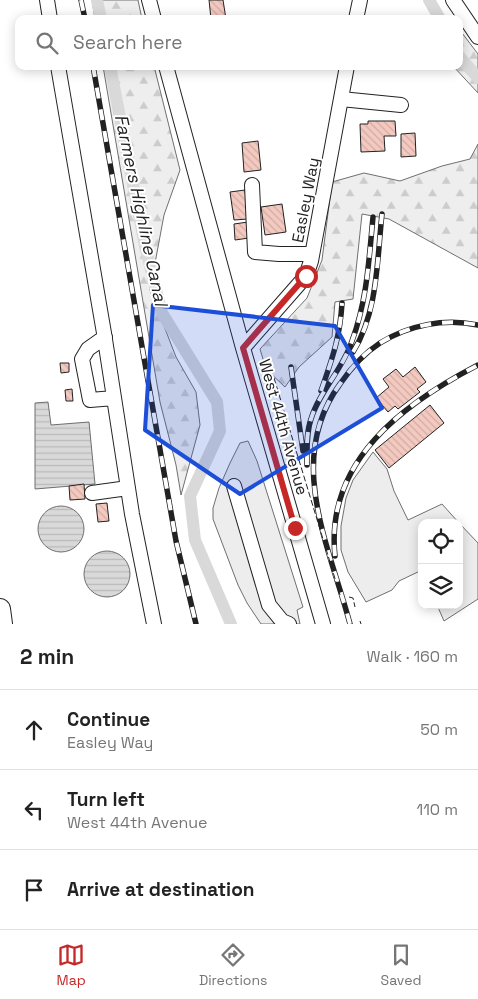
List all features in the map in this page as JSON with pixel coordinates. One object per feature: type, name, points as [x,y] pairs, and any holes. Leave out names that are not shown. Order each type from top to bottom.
[{"type":"highway","points":[[0,609],[2,624]]},
{"type":"street","points":[[47,0],[49,15]]},
{"type":"street","points":[[149,0],[153,15]]},
{"type":"street","points":[[357,15],[360,0]]},
{"type":"street","points":[[453,0],[478,37]]},
{"type":"street","points":[[59,70],[105,337],[128,488],[154,624]]},
{"type":"street","name":"West 44th Avenue","points":[[167,70],[243,348],[323,624]]},
{"type":"street","name":"Easley Way","points":[[243,348],[306,276],[312,254],[347,70]]},
{"type":"street","points":[[341,100],[401,105]]},
{"type":"street","points":[[252,185],[255,252],[312,254]]},
{"type":"street","points":[[105,337],[88,349],[82,359],[90,400],[114,398]]},
{"type":"street","points":[[234,486],[269,605],[282,621],[289,624]]},
{"type":"street","points":[[92,493],[128,488]]},
{"type":"highlighted area","points":[[153,305],[335,326],[382,408],[240,494],[145,430]]},
{"type":"green space","points":[[92,0],[138,0],[141,15],[94,15]]},
{"type":"green space","points":[[463,34],[478,54],[478,93],[457,70],[463,70]]},
{"type":"green space","points":[[104,70],[155,70],[180,170],[164,215],[150,290],[176,357],[196,392],[200,425],[181,495],[176,465],[160,402]]},
{"type":"green space","points":[[478,144],[478,268],[389,219],[362,214],[353,299],[335,302],[332,337],[299,367],[285,387],[266,369],[260,349],[307,298],[322,260],[332,182],[364,173],[400,181],[442,166],[470,159]]},
{"type":"shaded area","points":[[48,402],[51,425],[89,422],[95,484],[35,489],[35,403]]},
{"type":"shaded area","points":[[248,441],[257,461],[303,607],[297,610],[300,624],[261,624],[238,585],[213,519],[213,508],[219,488],[230,463],[240,443]]},
{"type":"shaded area","points":[[373,452],[387,469],[394,491],[408,520],[442,504],[455,519],[418,519],[418,572],[399,581],[392,590],[366,602],[348,572],[341,550],[341,526],[346,498],[353,480]]},
{"type":"shaded area","points":[[57,506],[65,506],[74,510],[80,516],[84,529],[80,542],[74,548],[65,552],[57,552],[48,548],[42,542],[38,533],[38,525],[42,516],[48,510]]},
{"type":"shaded area","points":[[463,527],[478,543],[478,599],[463,609]]},
{"type":"shaded area","points":[[102,551],[112,551],[126,561],[130,574],[126,587],[120,593],[112,597],[102,597],[88,587],[84,579],[84,569],[94,555]]},
{"type":"shaded area","points":[[439,609],[463,609],[444,621]]},
{"type":"building","points":[[209,0],[223,0],[225,15],[211,15]]},
{"type":"building","points":[[368,121],[395,121],[396,136],[384,136],[385,151],[361,152],[360,124],[368,124]]},
{"type":"building","points":[[415,133],[416,156],[401,157],[401,134]]},
{"type":"building","points":[[258,141],[261,170],[244,172],[242,143]]},
{"type":"building","points":[[245,190],[248,219],[234,220],[230,192]]},
{"type":"building","points":[[282,204],[286,232],[265,235],[261,207]]},
{"type":"building","points":[[248,222],[249,238],[235,240],[234,224]]},
{"type":"building","points":[[60,363],[69,363],[69,372],[61,373]]},
{"type":"building","points":[[415,367],[426,382],[417,389],[420,392],[398,409],[395,406],[388,412],[376,398],[389,387],[383,379],[396,369],[403,377]]},
{"type":"building","points":[[72,389],[73,401],[66,401],[65,390]]},
{"type":"building","points":[[430,405],[444,423],[389,468],[375,450]]},
{"type":"building","points":[[84,484],[85,499],[70,500],[69,486]]},
{"type":"building","points":[[107,503],[109,521],[98,522],[96,504]]},
{"type":"waterway","name":"Farmers Highline Canal","points":[[97,0],[100,15]]},
{"type":"waterway","points":[[429,0],[438,15]]},
{"type":"waterway","points":[[463,61],[478,78]]},
{"type":"waterway","name":"Farmers Highline Canal","points":[[111,70],[145,246],[162,313],[217,402],[220,431],[190,496],[195,540],[231,624]]},
{"type":"railway","points":[[81,0],[84,15]]},
{"type":"railway","points":[[94,70],[176,541],[196,624]]},
{"type":"railway","points":[[353,352],[361,336],[372,303],[382,214]]},
{"type":"railway","points":[[307,465],[309,424],[320,399],[348,351],[361,311],[367,280],[373,217]]},
{"type":"railway","points":[[321,391],[337,338],[342,303]]},
{"type":"railway","points":[[350,624],[323,533],[316,502],[313,472],[315,442],[324,413],[348,372],[380,343],[403,332],[427,325],[452,322],[478,325]]},
{"type":"railway","points":[[335,556],[335,522],[343,492],[356,464],[375,440],[397,418],[423,398],[478,365]]},
{"type":"railway","points":[[291,367],[303,451]]},
{"type":"fence","points":[[274,378],[340,595]]},
{"type":"fence","points":[[349,597],[353,598],[355,607]]},
{"type":"route","points":[[295,528],[243,348],[306,276]]}]
